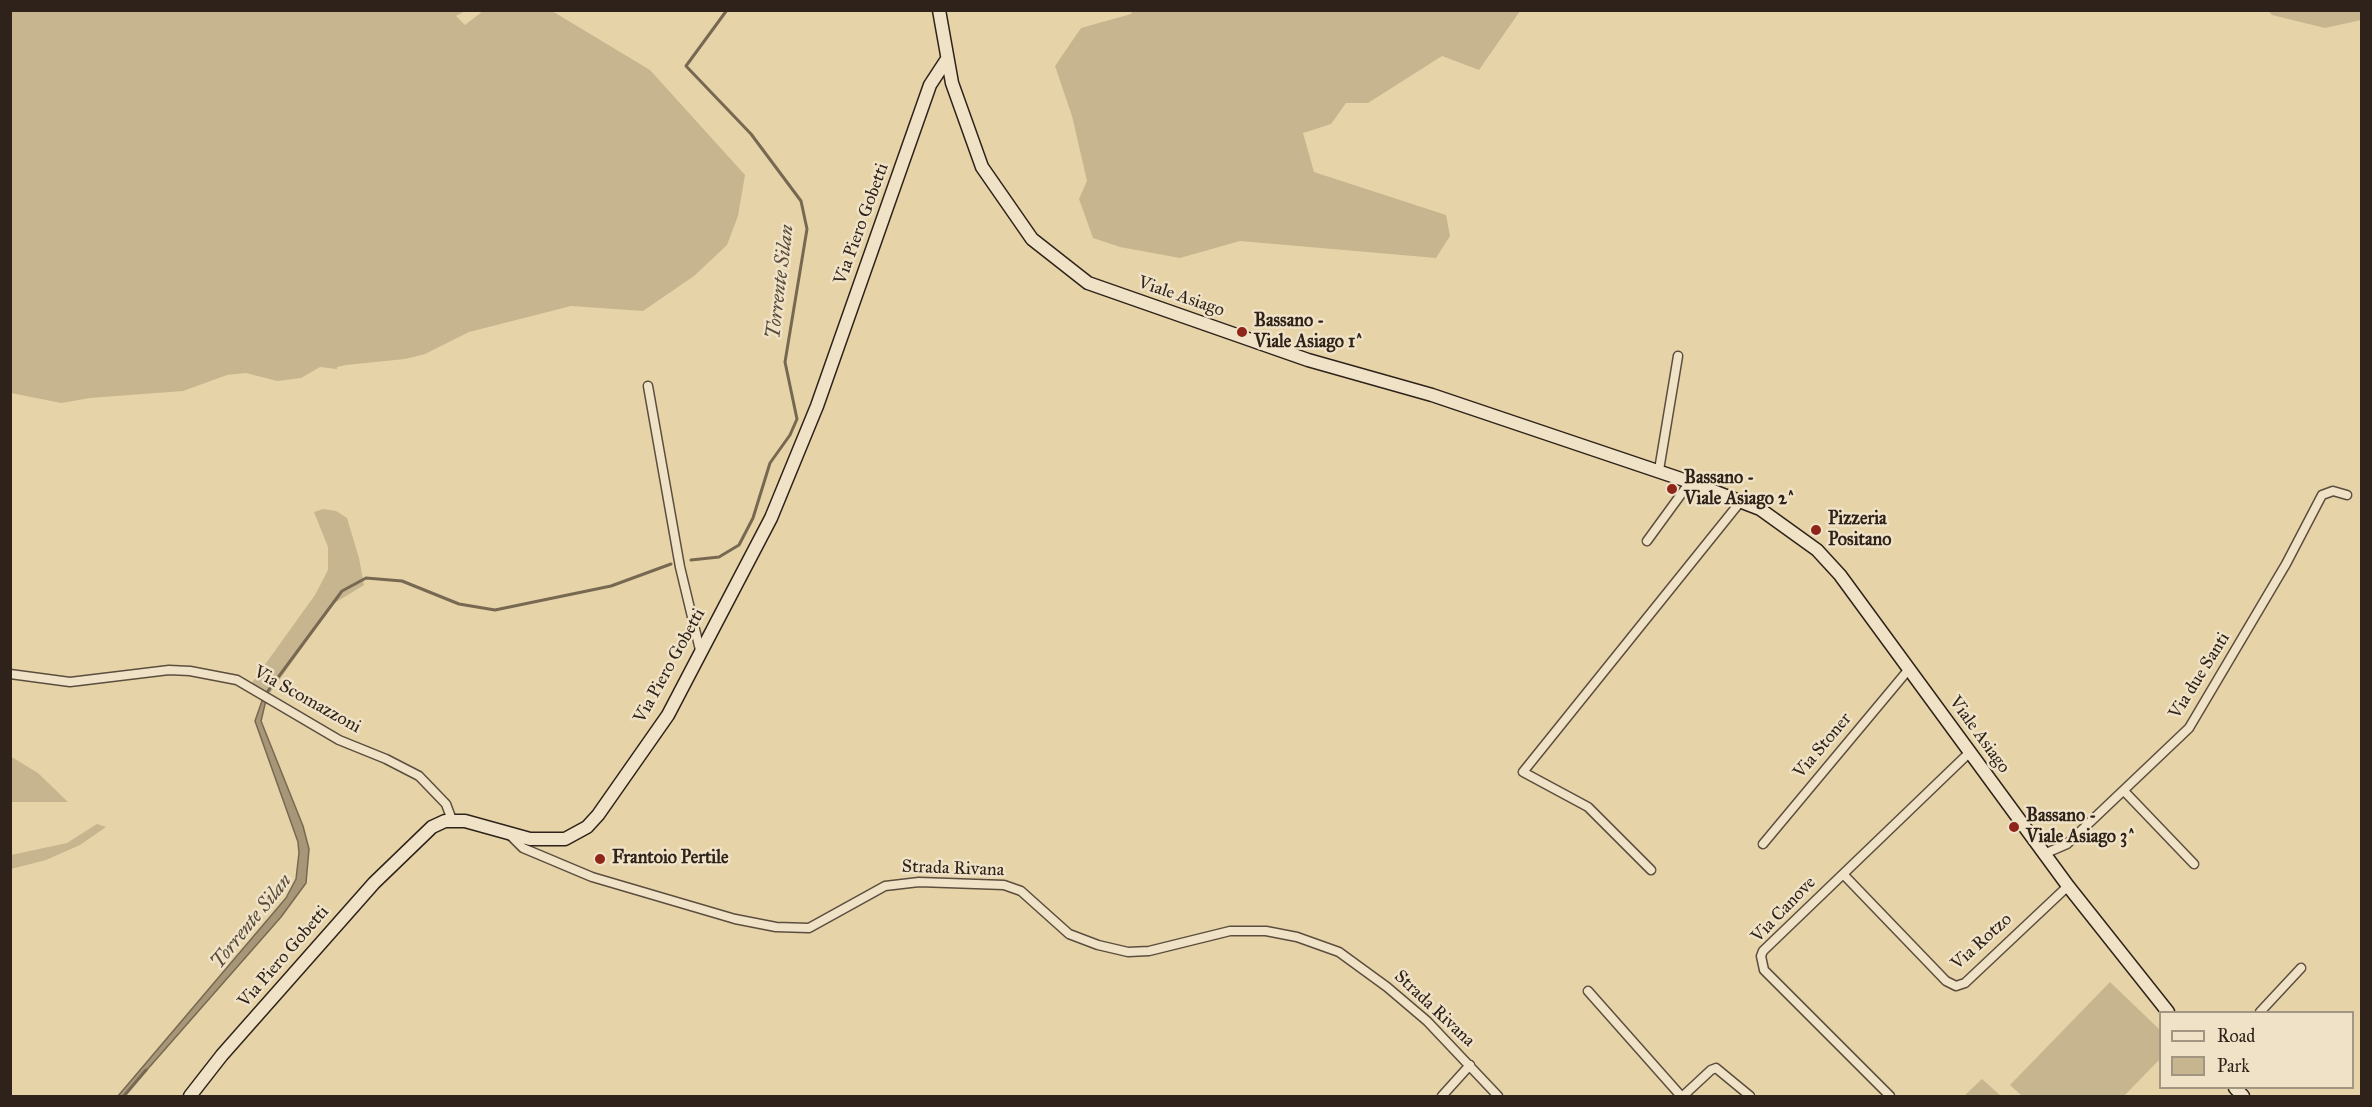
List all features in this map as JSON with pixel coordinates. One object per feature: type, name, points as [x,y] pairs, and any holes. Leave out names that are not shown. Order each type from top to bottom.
[{"type":"main road","name":"Viale Asiago","points":[[939,10],[947,59],[961,115],[982,167],[1032,239],[1088,283],[1308,360],[1432,395],[1659,470],[1760,509],[1817,550],[1840,574],[2044,854],[2167,1011]]},
{"type":"main road","name":"Via Piero Gobetti","points":[[190,1096],[230,1046],[380,876],[425,833],[439,824],[452,820],[545,840],[565,839],[587,827],[668,715],[771,518],[817,406],[930,86],[947,59]]},
{"type":"street","points":[[1659,470],[1678,356]]},
{"type":"street","points":[[648,386],[680,567],[700,650]]},
{"type":"street","points":[[1647,541],[1690,482]]},
{"type":"street","name":"Via due Santi","points":[[2044,854],[2067,844],[2125,792],[2189,728],[2286,564],[2322,495],[2333,491],[2347,495]]},
{"type":"street","points":[[1651,870],[1588,807],[1523,772],[1742,501]]},
{"type":"street","name":"Via Stoner","points":[[1762,844],[1909,669]]},
{"type":"street","name":"Via Scomazzoni","points":[[10,674],[70,682],[169,670],[190,670],[237,680],[264,694],[320,730],[419,776],[446,804],[452,820]]},
{"type":"street","name":"Via Canove","points":[[1890,1096],[1764,970],[1760,961],[1763,951],[1970,752]]},
{"type":"street","points":[[2125,792],[2194,864]]},
{"type":"street","name":"Strada Rivana","points":[[505,831],[523,848],[592,877],[735,919],[776,927],[810,928],[885,886],[919,882],[1004,885],[1021,891],[1069,934],[1098,945],[1128,952],[1149,951],[1230,931],[1266,931],[1297,937],[1339,952],[1356,963],[1427,1021],[1498,1096]]},
{"type":"street","name":"Via Rotzo","points":[[1843,874],[1946,981],[1956,986],[1965,983],[2068,886]]},
{"type":"street","points":[[2261,1011],[2301,968]]},
{"type":"street","points":[[1588,991],[1682,1096],[1716,1068],[1750,1096]]},
{"type":"street","name":"Strada Rivana","points":[[1442,1096],[1470,1065]]},
{"type":"green space","points":[[11,11],[465,11],[456,16],[465,25],[483,11],[552,11],[650,70],[745,175],[738,216],[727,245],[694,276],[643,311],[571,306],[469,332],[425,354],[405,359],[346,365],[337,367],[337,369],[320,367],[301,378],[277,381],[246,373],[227,375],[183,391],[90,398],[61,403],[11,393]]},
{"type":"green space","points":[[1132,11],[1520,11],[1479,70],[1442,56],[1368,103],[1346,103],[1331,124],[1303,133],[1314,172],[1446,215],[1450,236],[1436,258],[1240,241],[1180,258],[1120,247],[1093,238],[1079,199],[1087,181],[1072,116],[1055,66],[1081,28],[1131,14]]},
{"type":"green space","points":[[2268,11],[2361,11],[2361,20],[2325,28],[2272,15]]},
{"type":"green space","points":[[323,509],[336,511],[347,518],[364,585],[333,604],[268,696],[251,684],[315,595],[328,570],[328,547],[314,512]]},
{"type":"green space","points":[[10,756],[38,773],[68,802],[11,802]]},
{"type":"green space","points":[[97,824],[106,827],[80,845],[46,860],[11,869],[11,855],[67,843]]},
{"type":"green space","points":[[2110,982],[2159,1029],[2159,1060],[2124,1096],[2022,1096],[2010,1085]]},
{"type":"green space","points":[[1982,1079],[2001,1096],[1964,1096]]},
{"type":"shaded area","points":[[263,698],[266,700],[261,721],[303,826],[309,849],[306,883],[281,917],[124,1096],[118,1096],[286,898],[296,879],[298,842],[255,721]]},
{"type":"waterway","name":"Torrente Silan","points":[[691,560],[719,557],[739,545],[753,518],[770,463],[790,435],[797,419],[785,362],[807,229],[801,201],[751,134],[686,66],[727,10]]},
{"type":"waterway","name":"Torrente Silan","points":[[268,691],[342,591],[366,578],[402,581],[459,604],[495,610],[611,586],[671,564]]},
{"type":"waterway","name":"Torrente Silan","points":[[124,1096],[146,1070]]},
{"type":"place","name":"Bassano - Viale Asiago 1^","points":[[1242,332]]},
{"type":"place","name":"Bassano - Viale Asiago 2^","points":[[1672,489]]},
{"type":"place","name":"Pizzeria Positano","points":[[1816,530]]},
{"type":"place","name":"Bassano - Viale Asiago 3^","points":[[2014,827]]},
{"type":"place","name":"Frantoio Pertile","points":[[600,859]]}]
